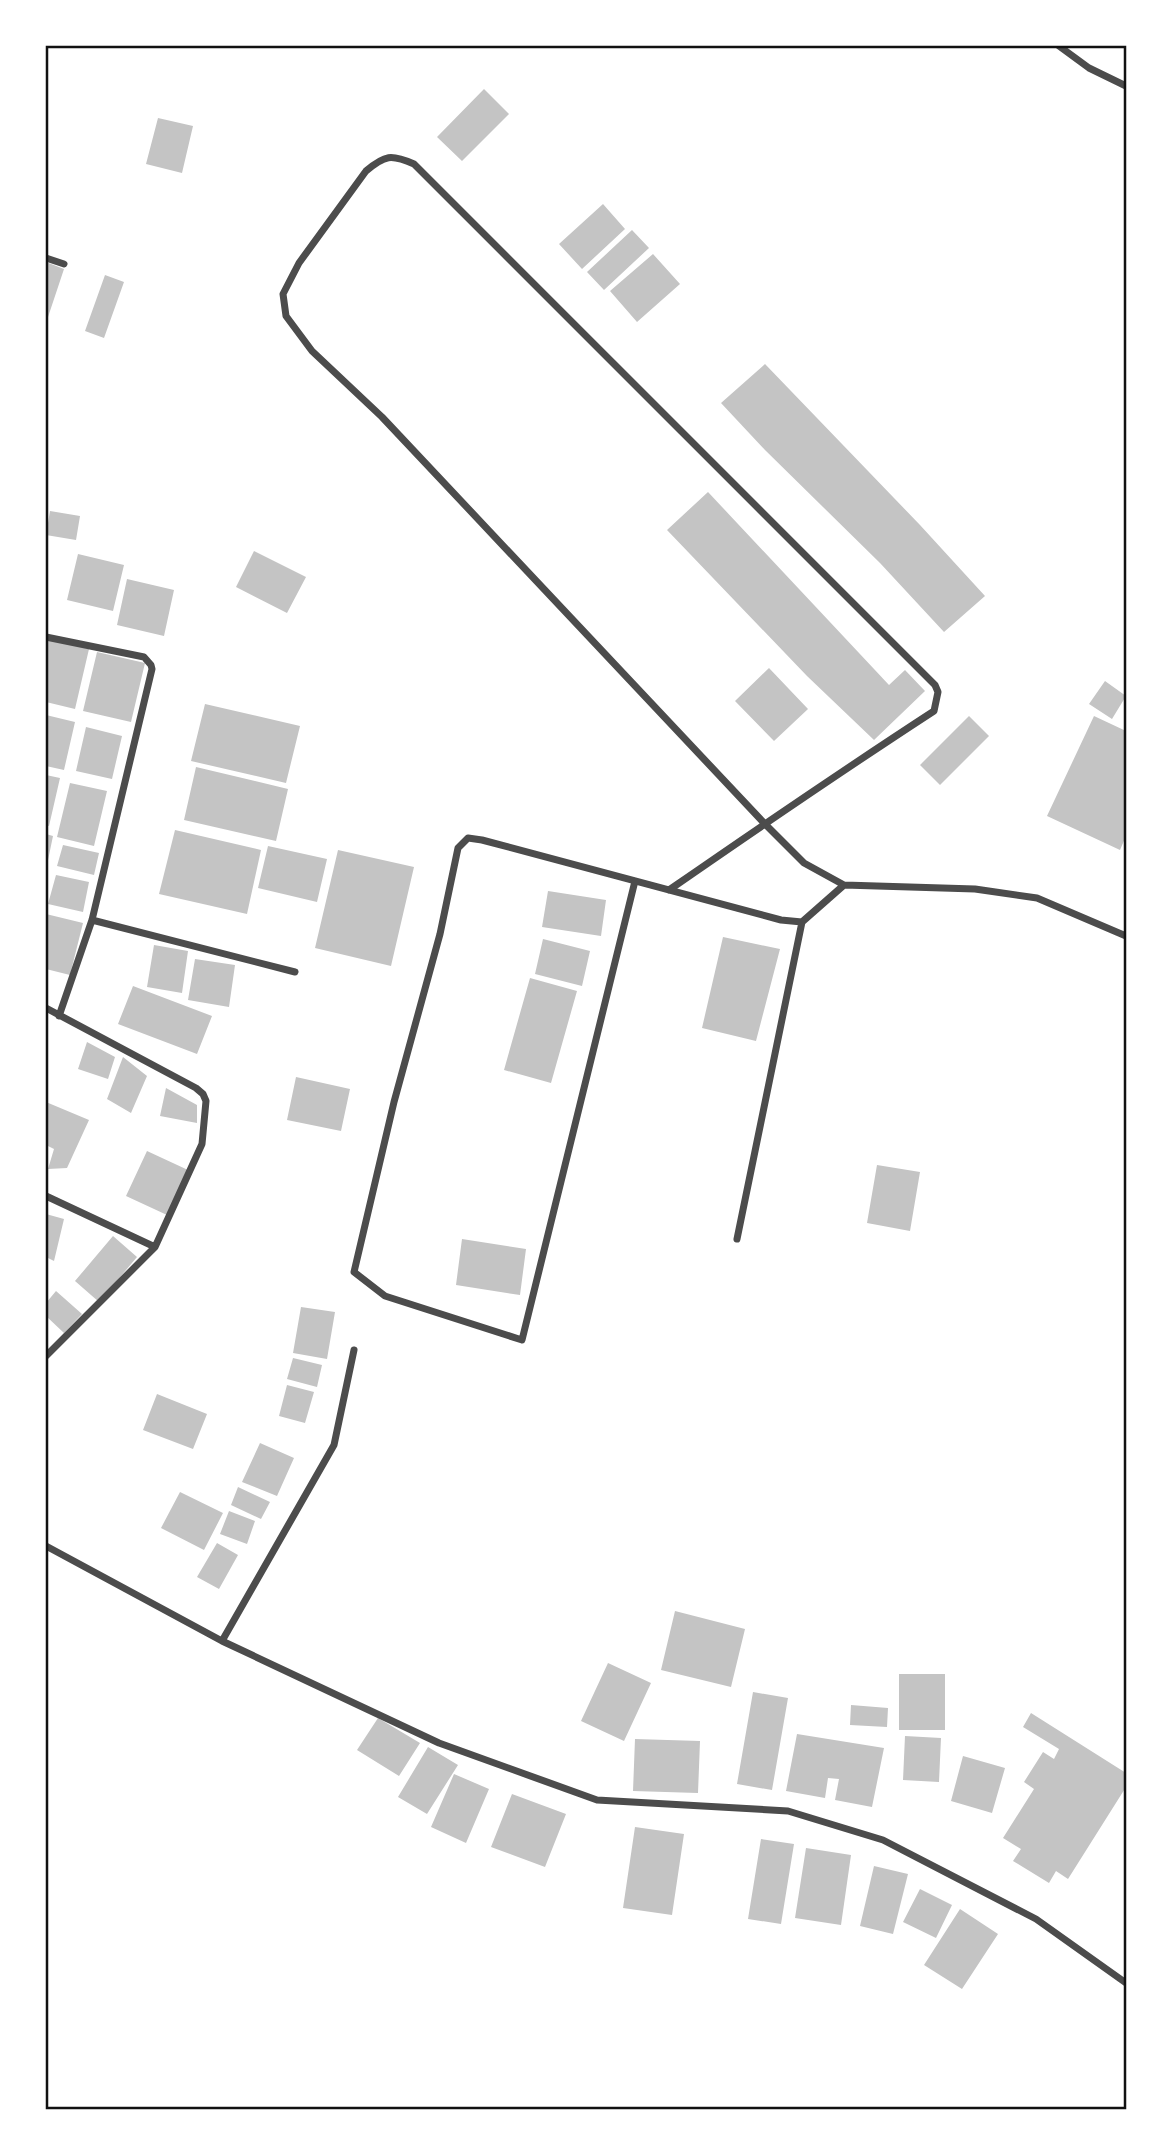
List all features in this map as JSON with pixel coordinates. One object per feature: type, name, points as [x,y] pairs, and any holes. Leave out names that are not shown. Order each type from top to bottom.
[{"type":"street","points":[[1059,46],[1089,68],[1126,86]]},
{"type":"street","points":[[669,890],[765,824],[809,793],[934,711],[938,692],[935,685],[414,164],[397,157],[380,159],[366,171],[299,264],[283,294],[286,316],[312,351],[382,416],[765,824],[804,863],[844,885],[975,889],[1038,898],[1126,936]]},
{"type":"street","points":[[46,258],[64,264]]},
{"type":"street","points":[[46,637],[144,657],[152,669],[92,920],[59,1016]]},
{"type":"street","points":[[635,881],[522,1340],[385,1296],[354,1272],[394,1102],[440,934],[458,848],[468,838],[482,840],[781,920],[802,922]]},
{"type":"street","points":[[737,1239],[802,922],[844,885]]},
{"type":"street","points":[[92,920],[295,972]]},
{"type":"street","points":[[46,1008],[196,1088],[206,1101],[202,1144],[155,1247],[46,1356]]},
{"type":"street","points":[[46,1196],[155,1247]]},
{"type":"street","points":[[222,1641],[334,1445],[354,1350]]},
{"type":"street","points":[[46,1546],[222,1641],[439,1743],[597,1800],[788,1811],[883,1840],[1036,1919],[1126,1983]]},
{"type":"building","points":[[484,89],[509,114],[462,161],[437,137]]},
{"type":"building","points":[[158,118],[193,126],[182,173],[146,164]]},
{"type":"building","points":[[603,204],[625,229],[582,269],[559,244]]},
{"type":"building","points":[[632,230],[649,248],[604,290],[587,272]]},
{"type":"building","points":[[653,254],[680,284],[637,322],[610,291]]},
{"type":"building","points":[[46,262],[64,269],[46,323]]},
{"type":"building","points":[[105,275],[124,282],[104,338],[85,331]]},
{"type":"building","points":[[765,364],[985,596],[944,632],[880,563],[721,403]]},
{"type":"building","points":[[708,492],[889,685],[905,670],[925,691],[874,740],[807,676],[667,530]]},
{"type":"building","points":[[50,511],[80,516],[76,540],[46,535]]},
{"type":"building","points":[[254,551],[306,577],[287,613],[236,587]]},
{"type":"building","points":[[78,554],[124,565],[113,611],[67,600]]},
{"type":"building","points":[[127,579],[174,590],[164,636],[117,625]]},
{"type":"building","points":[[46,639],[89,649],[75,709],[46,702]]},
{"type":"building","points":[[97,652],[145,663],[131,722],[83,711]]},
{"type":"building","points":[[769,668],[808,709],[774,741],[735,701]]},
{"type":"building","points":[[1105,681],[1126,696],[1112,719],[1089,704]]},
{"type":"building","points":[[205,704],[300,726],[286,783],[191,761]]},
{"type":"building","points":[[46,715],[75,722],[64,770],[46,766]]},
{"type":"building","points":[[969,716],[989,736],[940,785],[920,765]]},
{"type":"building","points":[[1094,716],[1126,731],[1126,836],[1120,850],[1047,816]]},
{"type":"building","points":[[86,727],[122,736],[112,779],[76,771]]},
{"type":"building","points":[[196,767],[288,789],[276,841],[184,820]]},
{"type":"building","points":[[46,775],[60,778],[49,826],[46,825]]},
{"type":"building","points":[[70,783],[107,791],[94,846],[57,837]]},
{"type":"building","points":[[175,830],[261,850],[247,914],[159,894]]},
{"type":"building","points":[[46,834],[53,836],[47,865],[46,865]]},
{"type":"building","points":[[63,845],[99,853],[94,875],[57,866]]},
{"type":"building","points":[[268,846],[327,859],[317,902],[258,888]]},
{"type":"building","points":[[338,850],[414,867],[391,966],[315,948]]},
{"type":"building","points":[[56,875],[89,882],[83,912],[48,904]]},
{"type":"building","points":[[548,891],[606,900],[601,936],[542,927]]},
{"type":"building","points":[[46,914],[83,923],[70,975],[46,969]]},
{"type":"building","points":[[723,937],[780,949],[756,1041],[702,1028]]},
{"type":"building","points":[[543,939],[590,951],[582,986],[535,974]]},
{"type":"building","points":[[154,945],[188,951],[182,993],[147,987]]},
{"type":"building","points":[[195,959],[235,965],[229,1007],[188,1000]]},
{"type":"building","points":[[530,978],[577,991],[551,1083],[504,1070]]},
{"type":"building","points":[[133,986],[212,1016],[197,1054],[118,1024]]},
{"type":"building","points":[[87,1042],[115,1057],[108,1079],[78,1069]]},
{"type":"building","points":[[123,1057],[147,1076],[131,1113],[107,1099]]},
{"type":"building","points":[[296,1077],[350,1089],[341,1131],[287,1120]]},
{"type":"building","points":[[166,1088],[197,1105],[197,1123],[160,1116]]},
{"type":"building","points":[[46,1102],[89,1120],[67,1168],[48,1169],[54,1149],[46,1145]]},
{"type":"building","points":[[147,1151],[188,1170],[167,1215],[126,1196]]},
{"type":"building","points":[[877,1165],[920,1172],[910,1231],[867,1223]]},
{"type":"building","points":[[46,1214],[64,1219],[54,1261],[46,1257]]},
{"type":"building","points":[[113,1236],[137,1257],[99,1302],[75,1281]]},
{"type":"building","points":[[462,1239],[526,1249],[520,1295],[456,1285]]},
{"type":"building","points":[[56,1291],[82,1314],[64,1333],[46,1316],[46,1303]]},
{"type":"building","points":[[301,1307],[335,1312],[327,1359],[293,1353]]},
{"type":"building","points":[[293,1358],[322,1365],[317,1387],[287,1379]]},
{"type":"building","points":[[287,1385],[314,1392],[305,1423],[279,1416]]},
{"type":"building","points":[[157,1394],[207,1414],[193,1449],[143,1430]]},
{"type":"building","points":[[260,1443],[294,1458],[277,1496],[242,1482]]},
{"type":"building","points":[[238,1487],[270,1502],[261,1519],[231,1505]]},
{"type":"building","points":[[180,1492],[223,1513],[204,1550],[161,1528]]},
{"type":"building","points":[[229,1511],[255,1521],[247,1544],[220,1534]]},
{"type":"building","points":[[217,1543],[238,1555],[219,1589],[197,1577]]},
{"type":"building","points":[[675,1611],[745,1629],[731,1687],[661,1670]]},
{"type":"building","points":[[608,1663],[651,1683],[624,1741],[581,1721]]},
{"type":"building","points":[[899,1674],[945,1674],[945,1730],[899,1730]]},
{"type":"building","points":[[753,1692],[788,1698],[772,1790],[737,1784]]},
{"type":"building","points":[[851,1705],[888,1708],[887,1727],[850,1725]]},
{"type":"building","points":[[1031,1713],[1126,1773],[1126,1787],[1068,1879],[1056,1871],[1049,1883],[1013,1861],[1021,1849],[1003,1838],[1034,1789],[1024,1782],[1043,1752],[1054,1759],[1059,1749],[1023,1727]]},
{"type":"building","points":[[378,1718],[420,1743],[399,1776],[357,1750]]},
{"type":"building","points":[[797,1734],[884,1748],[872,1807],[835,1800],[839,1779],[828,1778],[825,1798],[786,1791]]},
{"type":"building","points":[[905,1736],[941,1738],[939,1782],[903,1780]]},
{"type":"building","points":[[635,1739],[700,1741],[698,1793],[633,1791]]},
{"type":"building","points":[[428,1747],[458,1765],[427,1814],[398,1797]]},
{"type":"building","points":[[963,1756],[1005,1768],[992,1813],[951,1801]]},
{"type":"building","points":[[454,1774],[489,1789],[466,1843],[431,1827]]},
{"type":"building","points":[[512,1794],[566,1814],[545,1867],[491,1847]]},
{"type":"building","points":[[635,1827],[684,1834],[672,1915],[623,1908]]},
{"type":"building","points":[[761,1839],[794,1844],[781,1924],[748,1919]]},
{"type":"building","points":[[806,1848],[851,1855],[841,1925],[795,1918]]},
{"type":"building","points":[[874,1866],[908,1874],[893,1934],[860,1926]]},
{"type":"building","points":[[920,1889],[952,1905],[936,1938],[903,1922]]},
{"type":"building","points":[[960,1909],[998,1934],[962,1989],[924,1965]]}]
